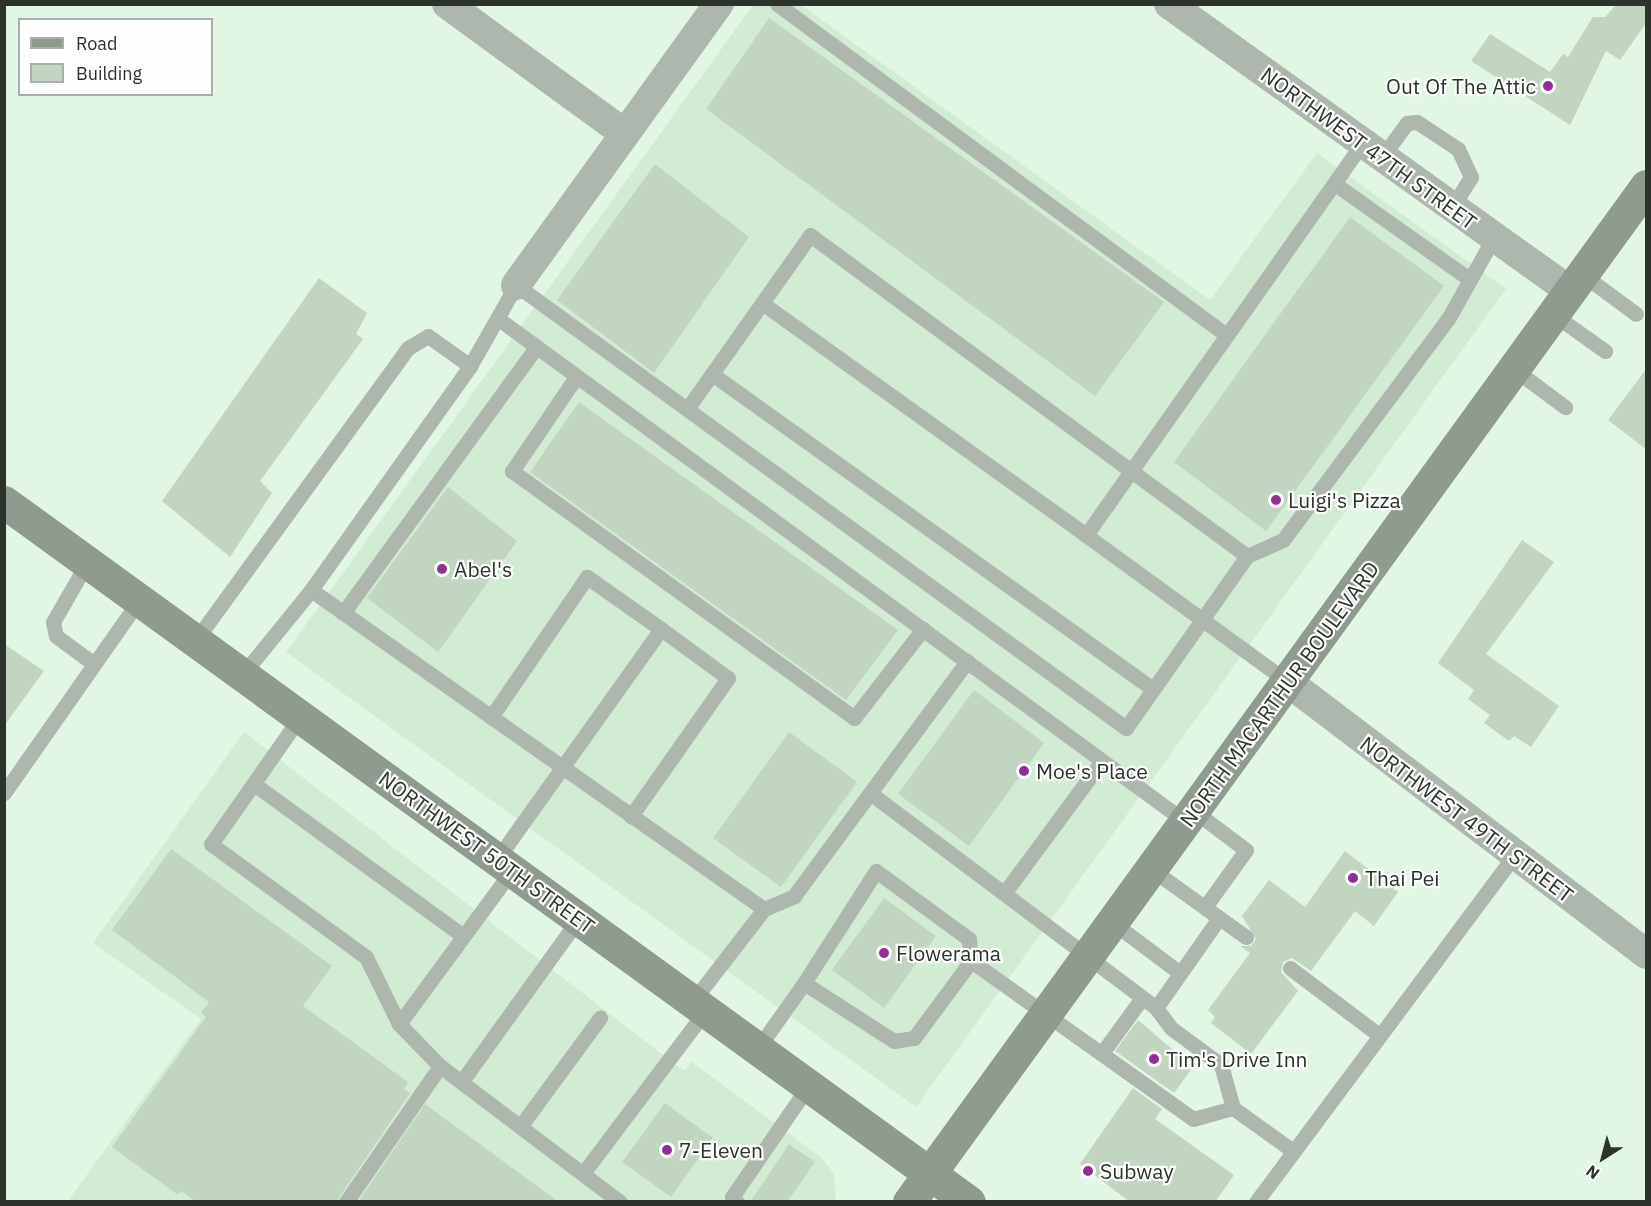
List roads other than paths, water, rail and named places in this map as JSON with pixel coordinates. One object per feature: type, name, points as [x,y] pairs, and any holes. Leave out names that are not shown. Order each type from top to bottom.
[{"type":"main road","name":"NORTH MACARTHUR BOULEVARD","points":[[909,1202],[1647,186]]},
{"type":"main road","name":"NORTHWEST 50TH STREET","points":[[6,507],[87,562],[969,1202]]},
{"type":"street","points":[[447,4],[625,134]]},
{"type":"street","points":[[516,285],[719,4]]},
{"type":"street","name":"NORTHWEST 47TH STREET","points":[[1169,4],[1569,293]]},
{"type":"street","name":"NORTHWEST 49TH STREET","points":[[1288,682],[1647,954]]},
{"type":"lane","points":[[777,4],[1225,334]]},
{"type":"lane","points":[[1086,536],[1225,334],[1335,184],[1372,150],[1407,123],[1417,122],[1458,149],[1471,177],[1452,207]]},
{"type":"lane","points":[[1335,184],[1468,278]]},
{"type":"lane","points":[[687,410],[810,236],[1247,556]]},
{"type":"lane","points":[[242,675],[311,590],[470,366],[500,320],[516,285],[1126,728],[1247,556],[1283,540],[1448,319],[1468,278],[1494,237]]},
{"type":"lane","points":[[1569,293],[1636,314]]},
{"type":"lane","points":[[1569,293],[1605,351]]},
{"type":"lane","points":[[762,303],[1203,618],[1288,682]]},
{"type":"lane","points":[[500,320],[1102,760],[1246,850],[1205,907]]},
{"type":"lane","points":[[195,640],[408,348],[428,336],[470,366]]},
{"type":"lane","points":[[343,613],[536,347]]},
{"type":"lane","points":[[1514,369],[1565,407]]},
{"type":"lane","points":[[712,374],[1153,689]]},
{"type":"lane","points":[[576,377],[513,471],[550,499],[854,718],[923,629]]},
{"type":"lane","points":[[87,562],[53,622],[56,636],[94,664]]},
{"type":"lane","points":[[491,717],[587,577],[728,678],[632,816]]},
{"type":"lane","points":[[311,590],[764,909]]},
{"type":"lane","points":[[4,793],[139,600]]},
{"type":"lane","points":[[399,1024],[463,936],[562,767],[661,629]]},
{"type":"lane","points":[[584,1172],[700,1006],[764,909],[794,896],[967,661]]},
{"type":"lane","points":[[300,717],[211,844],[366,957],[399,1024],[440,1066],[522,1124],[620,1202]]},
{"type":"lane","points":[[1005,892],[1102,760]]},
{"type":"lane","points":[[254,784],[463,936]]},
{"type":"lane","points":[[870,793],[1089,954],[1156,1008],[1171,1028],[1221,1065],[1233,1108],[1293,1151]]},
{"type":"lane","points":[[1256,1202],[1515,855]]},
{"type":"lane","points":[[1151,869],[1246,937]]},
{"type":"lane","points":[[758,1048],[804,983],[876,872],[969,939],[971,961],[914,1038],[894,1041],[804,983]]},
{"type":"lane","points":[[462,1081],[579,918]]},
{"type":"lane","points":[[1156,1008],[1219,918]]},
{"type":"lane","points":[[1112,922],[1180,973]]},
{"type":"lane","points":[[971,961],[1193,1119],[1233,1108]]},
{"type":"lane","points":[[1290,968],[1379,1035]]},
{"type":"lane","points":[[1102,1053],[1142,998]]},
{"type":"lane","points":[[522,1124],[600,1018]]},
{"type":"lane","points":[[346,1202],[440,1066]]},
{"type":"lane","points":[[737,1202],[732,1197],[808,1085]]},
{"type":"place","name":"Out Of The Attic","points":[[1548,86]]},
{"type":"place","name":"Luigi's Pizza","points":[[1276,500]]},
{"type":"place","name":"Abel's","points":[[442,569]]},
{"type":"place","name":"Moe's Place","points":[[1024,771]]},
{"type":"place","name":"Thai Pei","points":[[1353,878]]},
{"type":"place","name":"Flowerama","points":[[884,953]]},
{"type":"place","name":"Tim's Drive Inn","points":[[1154,1059]]},
{"type":"place","name":"7-Eleven","points":[[667,1150]]},
{"type":"place","name":"Subway","points":[[1088,1171]]}]
